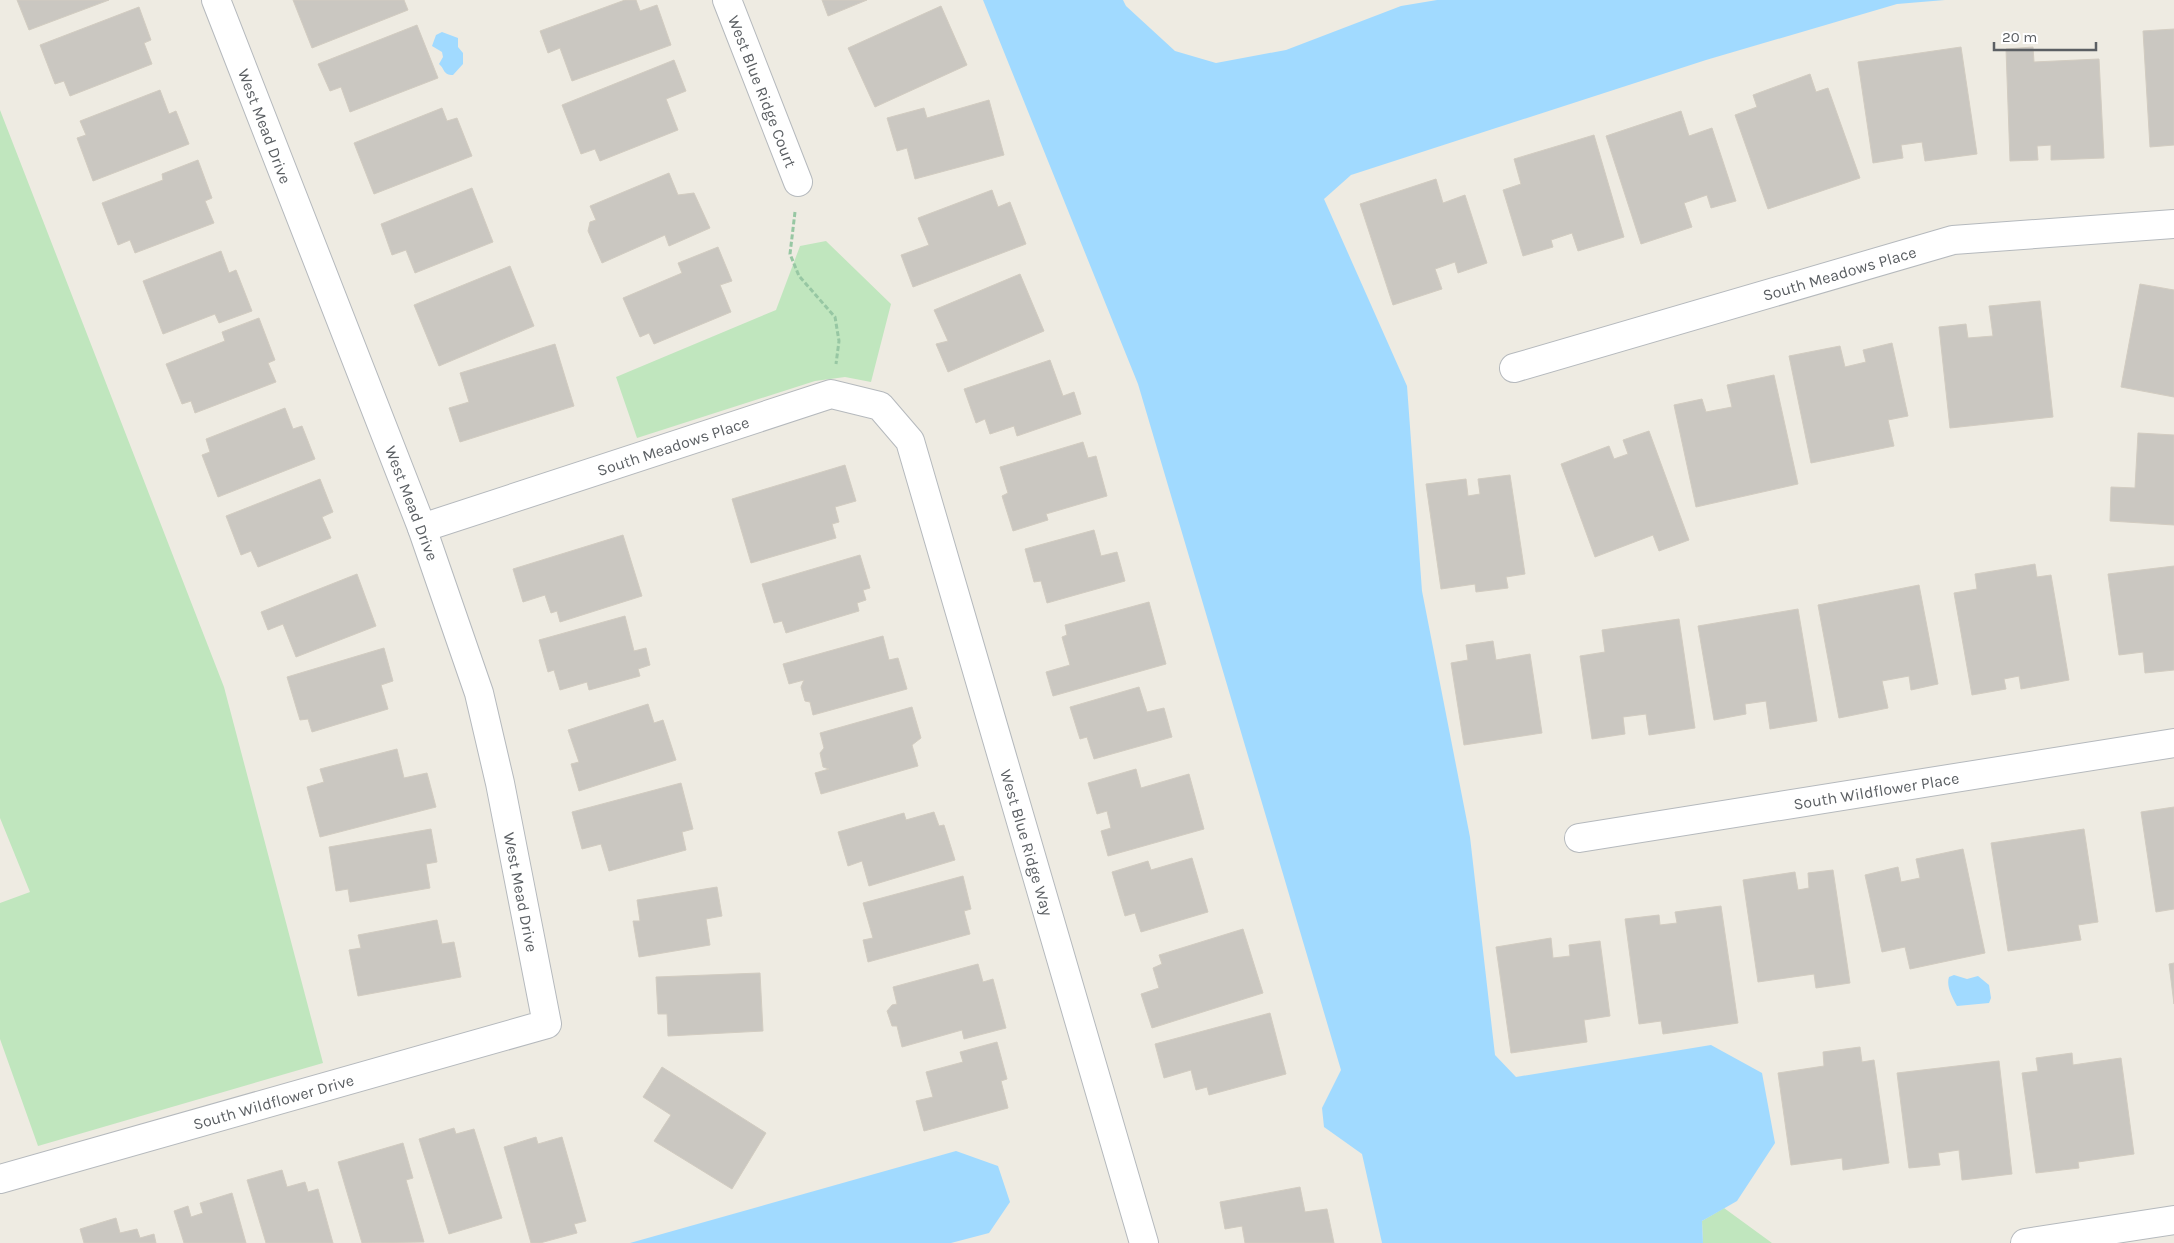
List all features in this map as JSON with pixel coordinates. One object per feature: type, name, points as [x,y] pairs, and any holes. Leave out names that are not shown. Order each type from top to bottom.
[{"type":"street","name":"West Mead Drive","points":[[216,0],[422,528],[479,693],[500,783],[547,1024]]},
{"type":"street","name":"West Blue Ridge Court","points":[[727,0],[798,182]]},
{"type":"street","name":"South Meadows Place","points":[[1514,368],[1953,240],[2174,224]]},
{"type":"street","name":"South Meadows Place","points":[[422,528],[831,394]]},
{"type":"street","name":"West Blue Ridge Way","points":[[831,394],[880,406],[910,441],[1144,1243]]},
{"type":"street","name":"South Wildflower Place","points":[[1579,838],[2174,743]]},
{"type":"street","name":"South Wildflower Drive","points":[[0,1179],[547,1024]]},
{"type":"street","points":[[2025,1243],[2174,1220]]},
{"type":"path","points":[[798,182],[790,254],[799,276],[835,317],[839,341],[831,394]]},
{"type":"green space","points":[[0,110],[224,687],[323,1063],[38,1146],[0,1039],[0,903],[30,892],[0,818]]},
{"type":"green space","points":[[826,241],[891,304],[871,382],[845,377],[815,381],[637,438],[616,377],[776,310],[800,246]]},
{"type":"green space","points":[[1724,1208],[1772,1243],[1703,1243],[1702,1221]]},
{"type":"water","points":[[983,0],[1123,0],[1126,6],[1175,51],[1216,63],[1286,50],[1401,6],[1437,0],[1945,0],[1897,4],[1706,60],[1351,175],[1324,199],[1407,386],[1422,591],[1470,837],[1495,1055],[1516,1077],[1711,1045],[1762,1073],[1775,1143],[1737,1201],[1702,1221],[1703,1243],[1382,1243],[1362,1154],[1324,1127],[1322,1108],[1341,1070],[1138,384]]},
{"type":"water","points":[[442,32],[458,38],[458,47],[463,53],[463,64],[453,75],[446,73],[439,64],[443,57],[442,52],[432,46],[436,35]]},
{"type":"water","points":[[1954,975],[1967,979],[1978,976],[1989,985],[1991,998],[1989,1003],[1957,1006],[1948,984],[1949,977]]},
{"type":"water","points":[[956,1151],[998,1166],[1010,1202],[989,1233],[951,1243],[630,1243]]},
{"type":"building","points":[[17,0],[109,0],[29,30]]},
{"type":"building","points":[[293,0],[404,0],[408,10],[312,48]]},
{"type":"building","points":[[625,0],[636,0],[640,11],[657,5],[671,45],[572,81],[560,48],[548,53],[540,31]]},
{"type":"building","points":[[822,0],[867,0],[828,16]]},
{"type":"building","points":[[941,6],[967,65],[875,107],[848,48]]},
{"type":"building","points":[[139,7],[151,40],[144,43],[152,64],[70,96],[64,81],[55,84],[40,45]]},
{"type":"building","points":[[417,25],[438,78],[350,112],[341,87],[330,91],[318,64]]},
{"type":"building","points":[[2174,29],[2174,145],[2150,147],[2143,31]]},
{"type":"building","points":[[1961,47],[1977,154],[1925,161],[1922,142],[1901,145],[1903,158],[1873,163],[1858,62]]},
{"type":"building","points":[[2033,47],[2034,62],[2099,59],[2104,158],[2051,160],[2051,145],[2037,146],[2038,160],[2010,161],[2006,49]]},
{"type":"building","points":[[674,60],[686,91],[666,99],[678,130],[600,161],[595,149],[581,154],[562,105]]},
{"type":"building","points":[[1810,74],[1816,92],[1828,88],[1860,178],[1768,209],[1735,115],[1757,107],[1753,95]]},
{"type":"building","points":[[160,90],[169,114],[176,111],[189,144],[93,181],[77,138],[86,135],[80,121]]},
{"type":"building","points":[[989,100],[1004,155],[915,179],[907,148],[897,151],[887,118],[924,108],[927,118]]},
{"type":"building","points":[[442,108],[447,121],[457,118],[472,156],[374,194],[354,143]]},
{"type":"building","points":[[1681,111],[1689,136],[1712,128],[1736,201],[1711,208],[1707,195],[1684,203],[1692,227],[1641,244],[1606,136]]},
{"type":"building","points":[[1594,135],[1624,237],[1578,251],[1572,233],[1551,240],[1553,247],[1523,256],[1503,190],[1521,184],[1514,159]]},
{"type":"building","points":[[198,160],[212,198],[205,201],[214,223],[135,253],[130,240],[118,245],[102,203],[163,180],[162,174]]},
{"type":"building","points":[[669,173],[678,195],[694,193],[710,228],[669,246],[665,235],[602,263],[588,231],[590,222],[596,220],[590,206]]},
{"type":"building","points":[[1436,179],[1443,203],[1465,195],[1487,263],[1458,273],[1455,262],[1435,269],[1442,289],[1393,305],[1360,204]]},
{"type":"building","points":[[472,188],[493,242],[415,273],[406,250],[392,255],[381,224]]},
{"type":"building","points":[[992,190],[998,207],[1010,202],[1026,244],[913,287],[901,255],[929,245],[918,218]]},
{"type":"building","points":[[718,247],[732,281],[720,285],[731,312],[654,344],[649,333],[640,337],[623,298],[682,273],[678,263]]},
{"type":"building","points":[[221,251],[229,273],[236,270],[252,311],[219,323],[215,314],[163,334],[143,281]]},
{"type":"building","points":[[510,266],[534,326],[439,366],[414,305]]},
{"type":"building","points":[[1020,274],[1044,331],[948,372],[936,344],[948,341],[934,310]]},
{"type":"building","points":[[2140,284],[2174,290],[2174,397],[2121,387]]},
{"type":"building","points":[[2040,301],[2053,417],[1950,428],[1939,327],[1966,324],[1968,338],[1993,336],[1989,306]]},
{"type":"building","points":[[259,318],[275,360],[268,363],[276,382],[195,413],[191,401],[182,404],[166,364],[225,341],[222,332]]},
{"type":"building","points":[[1892,343],[1908,416],[1888,420],[1894,446],[1811,463],[1789,356],[1840,346],[1845,367],[1866,362],[1863,350]]},
{"type":"building","points":[[555,344],[574,406],[460,442],[449,408],[469,402],[460,373]]},
{"type":"building","points":[[1050,360],[1063,396],[1074,392],[1081,414],[1017,436],[1014,426],[990,434],[985,419],[976,423],[964,389]]},
{"type":"building","points":[[1774,375],[1798,484],[1696,507],[1674,405],[1702,399],[1706,412],[1732,407],[1727,385]]},
{"type":"building","points":[[285,408],[293,429],[302,426],[315,459],[218,497],[202,455],[210,452],[206,439]]},
{"type":"building","points":[[1649,431],[1689,540],[1659,551],[1653,535],[1595,557],[1561,464],[1609,446],[1614,459],[1628,454],[1623,440]]},
{"type":"building","points":[[2138,433],[2174,435],[2174,525],[2110,521],[2111,487],[2135,488]]},
{"type":"building","points":[[1083,442],[1088,458],[1096,456],[1107,496],[1046,514],[1048,520],[1013,531],[1002,496],[1008,493],[1000,467]]},
{"type":"building","points":[[845,465],[856,501],[835,507],[839,522],[832,524],[836,538],[751,563],[732,499]]},
{"type":"building","points":[[1510,475],[1525,574],[1506,577],[1508,588],[1476,592],[1475,584],[1441,589],[1426,484],[1466,479],[1468,496],[1480,494],[1478,479]]},
{"type":"building","points":[[320,479],[333,512],[322,517],[331,538],[258,567],[251,551],[241,555],[226,516]]},
{"type":"building","points":[[1094,530],[1101,556],[1117,552],[1125,581],[1047,603],[1041,581],[1034,582],[1025,549]]},
{"type":"building","points":[[623,535],[642,596],[560,622],[557,611],[551,613],[545,595],[523,602],[513,569]]},
{"type":"building","points":[[860,555],[870,588],[863,590],[866,600],[857,603],[859,611],[786,633],[782,621],[774,623],[762,584]]},
{"type":"building","points":[[2035,564],[2037,577],[2051,575],[2069,680],[2021,689],[2019,676],[2004,679],[2006,689],[1972,695],[1954,593],[1977,589],[1975,574]]},
{"type":"building","points":[[2174,566],[2174,670],[2145,673],[2143,652],[2119,655],[2108,574]]},
{"type":"building","points":[[357,574],[376,626],[296,657],[283,624],[268,630],[261,612]]},
{"type":"building","points":[[1919,585],[1938,684],[1911,690],[1909,676],[1882,681],[1888,708],[1839,718],[1818,605]]},
{"type":"building","points":[[1149,602],[1166,664],[1053,696],[1046,672],[1070,665],[1062,637],[1067,635],[1065,625]]},
{"type":"building","points":[[1798,609],[1817,721],[1770,729],[1766,701],[1745,704],[1746,714],[1714,720],[1698,626]]},
{"type":"building","points":[[625,616],[634,651],[646,648],[650,665],[638,669],[640,676],[589,690],[587,682],[560,690],[554,670],[548,672],[539,640]]},
{"type":"building","points":[[1679,619],[1695,728],[1649,735],[1646,714],[1623,717],[1625,734],[1592,739],[1580,656],[1605,652],[1602,630]]},
{"type":"building","points":[[883,636],[889,660],[898,658],[907,689],[813,715],[810,702],[805,701],[801,687],[804,680],[789,684],[783,664]]},
{"type":"building","points":[[1493,641],[1496,660],[1530,654],[1542,733],[1464,745],[1451,663],[1468,660],[1466,645]]},
{"type":"building","points":[[384,648],[393,681],[381,685],[388,709],[312,732],[308,719],[300,720],[287,677]]},
{"type":"building","points":[[1139,687],[1147,712],[1164,708],[1172,737],[1094,759],[1087,737],[1080,739],[1070,707]]},
{"type":"building","points":[[648,704],[654,723],[663,720],[676,760],[579,791],[571,764],[579,762],[568,730]]},
{"type":"building","points":[[912,707],[921,738],[912,745],[918,766],[821,794],[815,773],[829,769],[823,767],[820,753],[824,748],[820,733]]},
{"type":"building","points":[[397,749],[404,778],[427,773],[436,807],[320,837],[307,787],[324,782],[320,769]]},
{"type":"building","points":[[1136,769],[1141,788],[1189,774],[1204,829],[1108,856],[1101,831],[1111,828],[1107,811],[1097,814],[1088,783]]},
{"type":"building","points":[[681,783],[693,829],[682,832],[686,850],[609,871],[601,844],[582,849],[572,812]]},
{"type":"building","points":[[2174,807],[2174,909],[2156,912],[2141,812]]},
{"type":"building","points":[[934,812],[939,826],[944,825],[955,860],[869,886],[862,861],[848,866],[838,832],[904,813],[906,820]]},
{"type":"building","points":[[431,829],[437,862],[426,864],[430,888],[350,902],[348,889],[336,891],[329,847]]},
{"type":"building","points":[[2084,829],[2098,922],[2078,925],[2081,940],[2008,951],[1991,843]]},
{"type":"building","points":[[1963,849],[1985,953],[1910,969],[1905,947],[1882,952],[1865,875],[1898,867],[1901,882],[1920,878],[1916,859]]},
{"type":"building","points":[[1192,858],[1208,912],[1141,932],[1135,913],[1125,916],[1112,872],[1148,861],[1151,870]]},
{"type":"building","points":[[1833,870],[1850,983],[1816,988],[1814,974],[1758,982],[1743,880],[1795,872],[1798,890],[1809,888],[1808,873]]},
{"type":"building","points":[[963,876],[971,909],[964,911],[970,934],[868,962],[863,940],[873,938],[863,903]]},
{"type":"building","points":[[717,887],[722,916],[706,919],[710,945],[639,957],[633,921],[640,921],[637,900]]},
{"type":"building","points":[[1721,906],[1738,1023],[1663,1034],[1661,1021],[1639,1024],[1625,919],[1659,915],[1660,925],[1677,923],[1675,912]]},
{"type":"building","points":[[437,920],[442,944],[454,942],[461,977],[358,996],[349,950],[361,948],[358,935]]},
{"type":"building","points":[[1243,929],[1263,993],[1152,1028],[1141,994],[1159,988],[1153,968],[1162,964],[1159,955]]},
{"type":"building","points":[[1551,938],[1553,958],[1570,956],[1569,945],[1600,941],[1610,1016],[1584,1020],[1587,1042],[1511,1053],[1496,947]]},
{"type":"building","points":[[2174,963],[2174,1004],[2169,964]]},
{"type":"building","points":[[978,964],[983,982],[993,979],[1006,1028],[964,1039],[962,1030],[902,1047],[897,1026],[892,1026],[887,1011],[892,1005],[897,1004],[893,987]]},
{"type":"building","points":[[760,973],[763,1031],[668,1036],[667,1014],[658,1014],[656,977]]},
{"type":"building","points":[[1270,1013],[1286,1074],[1209,1095],[1207,1087],[1196,1090],[1191,1070],[1164,1078],[1155,1044]]},
{"type":"building","points":[[997,1042],[1007,1079],[1001,1081],[1008,1108],[924,1131],[916,1101],[933,1097],[926,1072],[963,1062],[960,1052]]},
{"type":"building","points":[[1860,1047],[1862,1062],[1874,1060],[1889,1163],[1843,1170],[1842,1158],[1791,1165],[1778,1073],[1824,1066],[1823,1052]]},
{"type":"building","points":[[2072,1053],[2073,1065],[2121,1058],[2134,1154],[2078,1162],[2079,1168],[2036,1173],[2022,1073],[2038,1071],[2036,1058]]},
{"type":"building","points":[[1999,1061],[2012,1174],[1962,1180],[1959,1150],[1938,1153],[1940,1165],[1909,1168],[1897,1073]]},
{"type":"building","points":[[662,1067],[766,1133],[732,1189],[654,1141],[671,1115],[643,1097]]},
{"type":"building","points":[[454,1128],[456,1134],[474,1129],[502,1218],[449,1234],[419,1139]]},
{"type":"building","points":[[536,1137],[538,1144],[562,1137],[586,1221],[574,1224],[577,1233],[540,1243],[531,1243],[504,1147]]},
{"type":"building","points":[[403,1143],[413,1178],[406,1180],[424,1242],[362,1243],[338,1162]]},
{"type":"building","points":[[282,1170],[287,1187],[305,1182],[308,1192],[318,1189],[333,1243],[266,1243],[247,1180]]},
{"type":"building","points":[[1300,1187],[1305,1212],[1327,1209],[1334,1243],[1245,1243],[1242,1226],[1225,1229],[1220,1202]]},
{"type":"building","points":[[232,1193],[246,1243],[184,1243],[174,1211],[188,1206],[191,1217],[203,1213],[200,1203]]},
{"type":"building","points":[[116,1218],[120,1233],[137,1229],[140,1238],[154,1234],[156,1243],[84,1243],[80,1229]]}]
